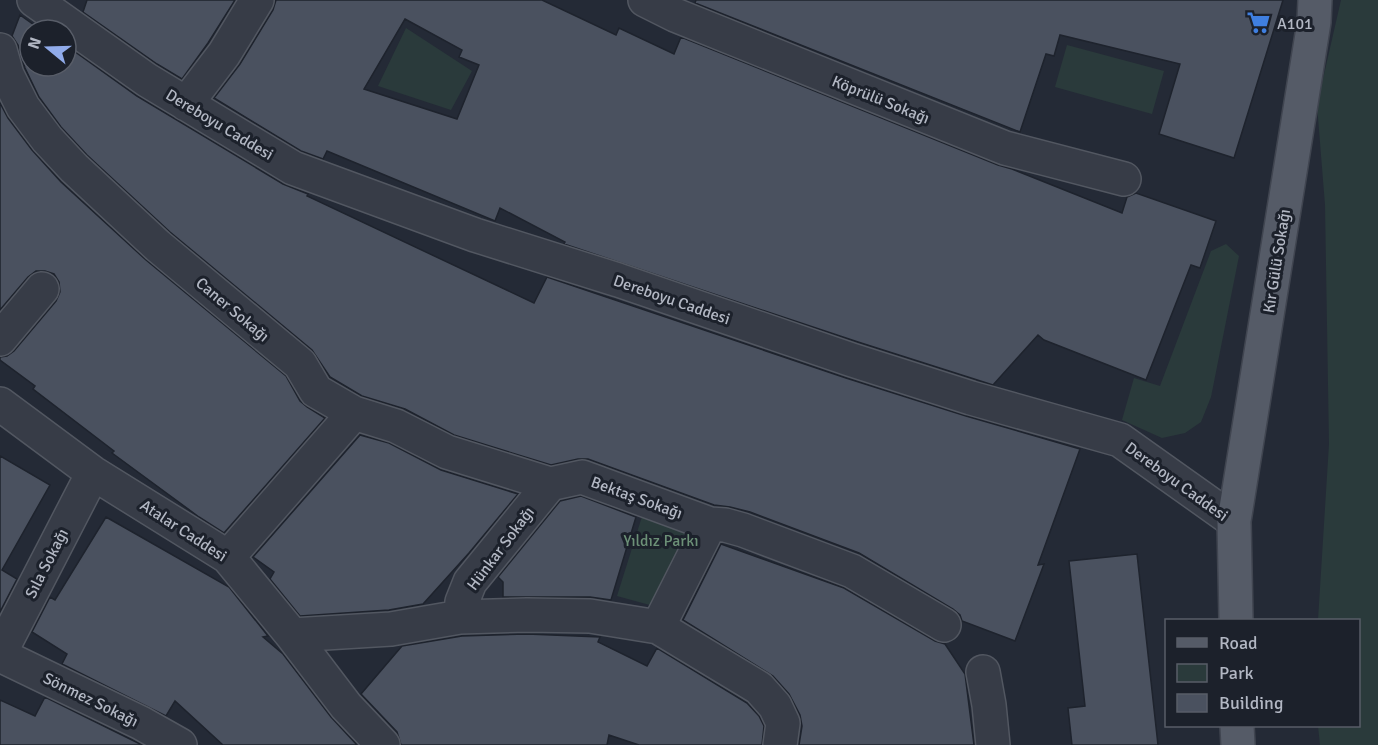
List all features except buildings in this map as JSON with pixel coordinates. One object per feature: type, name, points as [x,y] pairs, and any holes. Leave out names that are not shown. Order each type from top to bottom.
[{"type":"main road","name":"Kır Gülü Sokağı","points":[[1234,521],[1316,0]]},
{"type":"main road","name":"Dereboyu Caddesi","points":[[1234,521],[1236,619]]},
{"type":"main road","points":[[1238,727],[1238,745]]},
{"type":"street","name":"Dereboyu Caddesi","points":[[34,0],[147,80],[293,168],[475,235],[971,398],[1120,440],[1234,521]]},
{"type":"street","points":[[186,104],[224,54],[257,0]]},
{"type":"street","name":"Köprülü Sokağı","points":[[645,0],[675,15],[1005,148],[1124,179]]},
{"type":"street","name":"Caner Sokağı","points":[[0,50],[8,75],[23,106],[47,140],[74,168],[158,246],[300,364],[316,391],[354,413]]},
{"type":"street","points":[[0,339],[42,289]]},
{"type":"street","name":"Atalar Caddesi","points":[[0,404],[93,473],[228,557],[292,634],[346,706],[384,745]]},
{"type":"street","points":[[228,557],[354,413]]},
{"type":"street","name":"Bektaş Sokağı","points":[[354,413],[396,426],[447,452],[549,484],[582,477],[710,524],[743,530],[852,571],[944,625]]},
{"type":"street","name":"Sıla Sokağı","points":[[0,654],[93,473]]},
{"type":"street","name":"Hünkar Sokağı","points":[[460,617],[462,602],[470,582],[549,484]]},
{"type":"street","points":[[658,627],[710,524]]},
{"type":"street","points":[[292,634],[392,629],[460,617],[590,616],[658,627],[759,688],[775,706],[783,723],[780,745]]},
{"type":"street","name":"Sönmez Sokağı","points":[[0,654],[141,723],[180,745]]},
{"type":"street","points":[[983,672],[993,745]]},
{"type":"green space","points":[[1341,0],[1378,0],[1378,745],[1320,745],[1318,727],[1360,727],[1360,619],[1318,619],[1329,444],[1325,205],[1317,105]]},
{"type":"green space","points":[[406,28],[472,71],[451,110],[378,86]]},
{"type":"green space","points":[[1067,45],[1164,71],[1152,114],[1055,87]]},
{"type":"green space","points":[[1226,244],[1239,256],[1211,397],[1201,422],[1185,433],[1162,438],[1122,420],[1134,378],[1160,386],[1211,251]]},
{"type":"green space","name":"Yıldız Parkı","points":[[645,507],[696,525],[657,607],[617,596]]},
{"type":"place","name":"A101","points":[[1259,23]]}]
